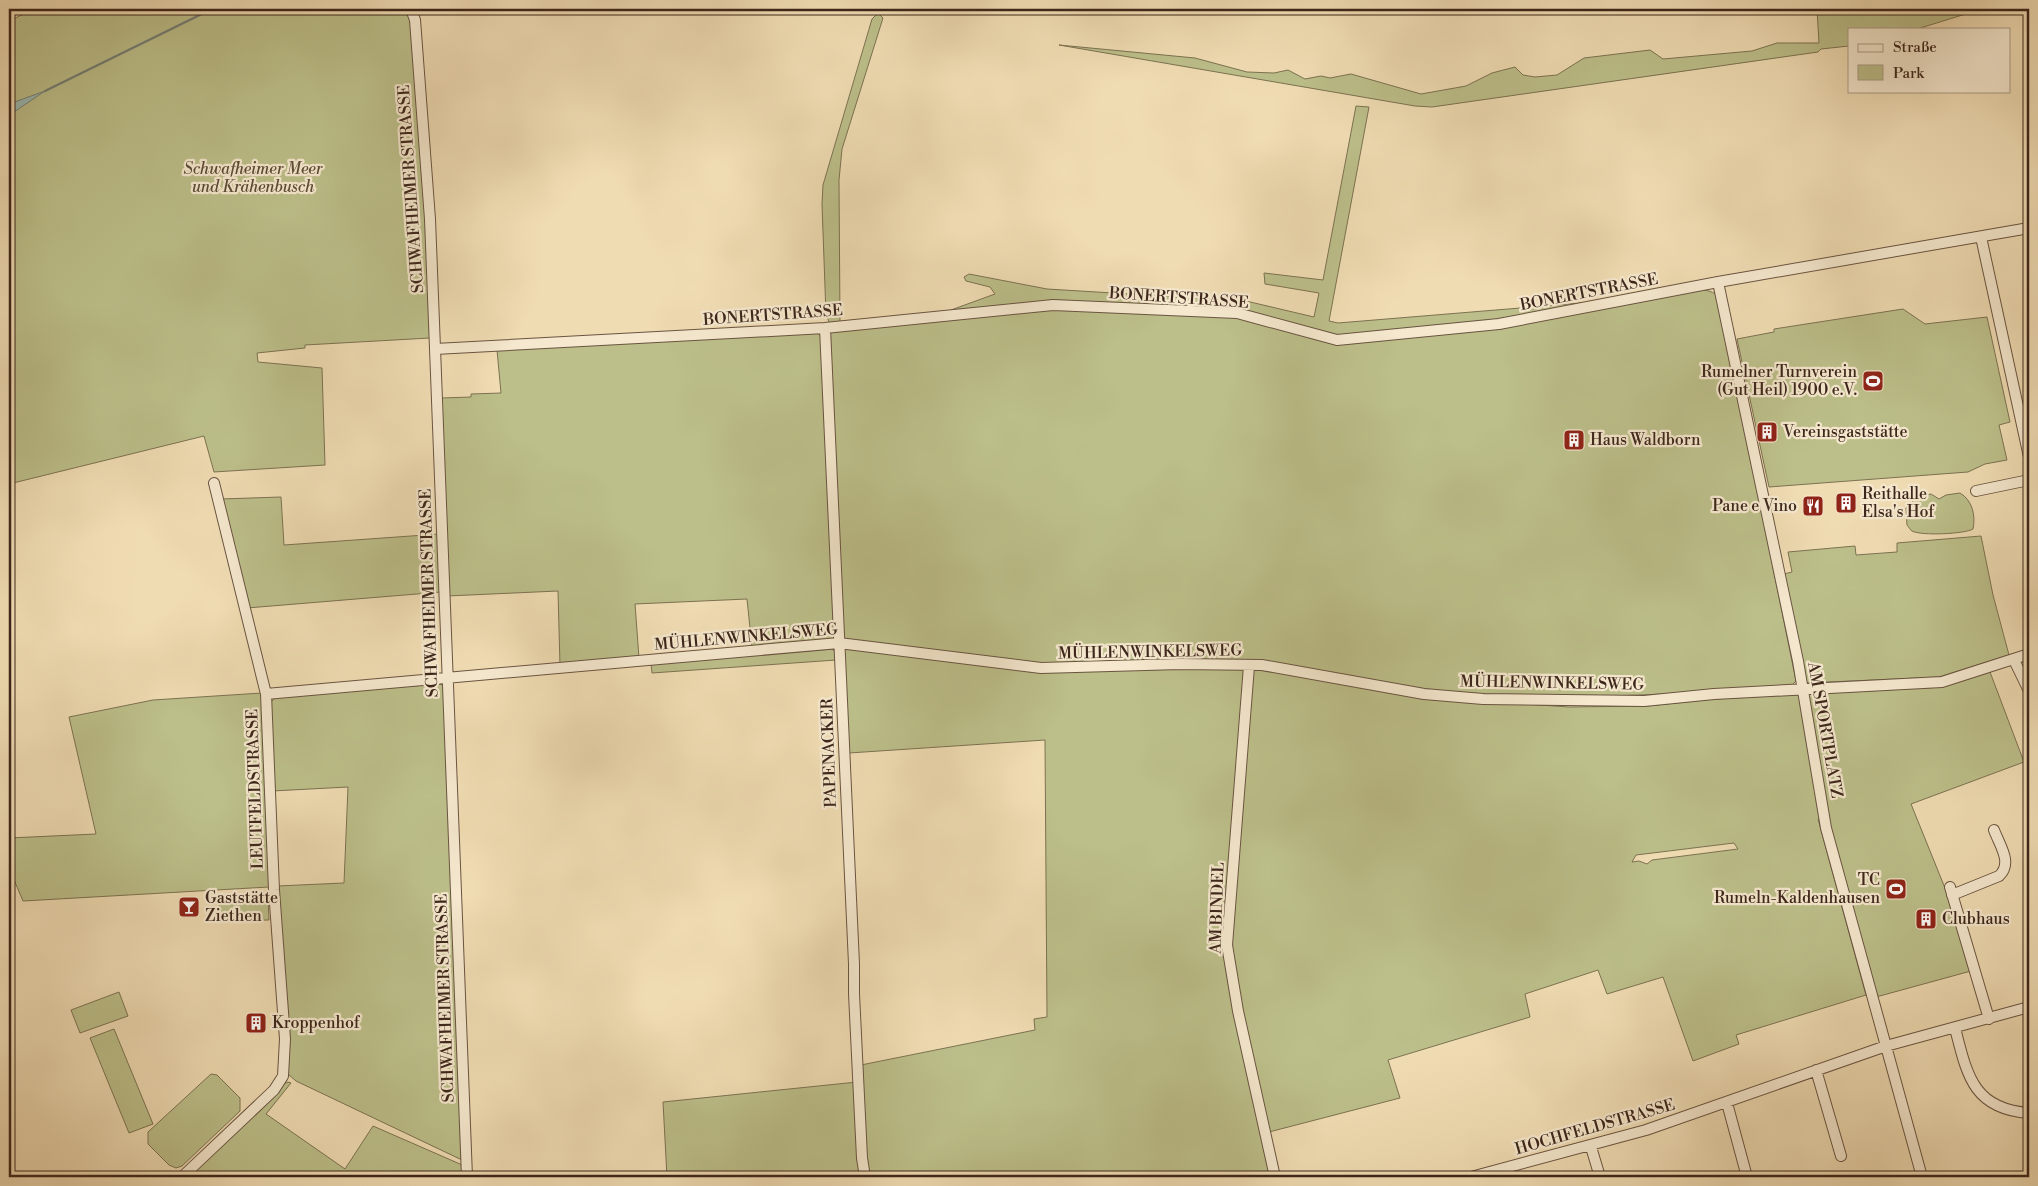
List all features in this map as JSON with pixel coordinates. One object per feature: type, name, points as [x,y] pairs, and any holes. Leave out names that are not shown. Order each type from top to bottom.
[{"type":"street","name":"SCHWAFHEIMER STRASSE","points":[[411,9],[415,20],[430,219],[446,679],[467,1177]]},
{"type":"street","name":"BONERTSTRASSE","points":[[435,350],[825,328],[1053,305],[1237,314],[1337,340],[1499,324],[1718,282],[2029,228]]},
{"type":"street","points":[[1981,237],[2029,457]]},
{"type":"street","name":"AM SPORTPLATZ","points":[[1718,282],[1802,689],[1826,828],[1922,1177]]},
{"type":"street","name":"PAPENACKER","points":[[825,328],[854,994],[862,1158],[865,1177]]},
{"type":"street","points":[[1976,491],[2029,480]]},
{"type":"street","name":"LEUTFELDSTRASSE","points":[[182,1177],[274,1090],[283,1076],[285,1039],[274,890],[266,694],[214,483]]},
{"type":"street","name":"MÜHLENWINKELSWEG","points":[[266,694],[839,643],[1040,668],[1180,664],[1262,665],[1424,694],[1483,699],[1644,701],[1714,694],[1942,682],[2029,654]]},
{"type":"street","points":[[2014,660],[2029,691]]},
{"type":"street","name":"AM BINDEL","points":[[1249,666],[1227,945],[1238,1011],[1275,1177]]},
{"type":"street","points":[[1989,1019],[1951,891],[1999,876],[2004,872],[2006,861],[1994,830]]},
{"type":"street","name":"HOCHFELDSTRASSE","points":[[1471,1177],[1591,1147],[1923,1034],[1955,1028],[2029,1006]]},
{"type":"street","points":[[1955,1028],[1964,1065],[1976,1090],[2000,1108],[2029,1113]]},
{"type":"street","points":[[1816,1070],[1841,1156]]},
{"type":"street","points":[[1727,1102],[1747,1177]]},
{"type":"street","points":[[1591,1147],[1600,1177]]},
{"type":"green space","name":"Schwafheimer Meer und Krähenbusch","points":[[34,9],[407,9],[411,20],[426,221],[430,338],[305,345],[305,348],[257,353],[258,362],[322,368],[325,465],[214,472],[204,436],[9,484],[9,21]]},
{"type":"green space","points":[[1817,9],[1982,9],[1920,28],[1848,28],[1848,46],[1821,49],[1818,52],[1432,107],[1415,106],[1059,45],[1195,58],[1247,72],[1274,73],[1288,70],[1305,79],[1321,76],[1330,78],[1351,74],[1421,94],[1466,86],[1492,73],[1515,67],[1523,75],[1535,77],[1557,75],[1584,58],[1650,50],[1663,59],[1752,51],[1777,43],[1819,43]]},
{"type":"green space","points":[[878,13],[883,18],[842,149],[839,180],[840,322],[830,324],[826,315],[823,185],[872,19]]},
{"type":"green space","points":[[1356,106],[1369,107],[1329,321],[1338,323],[1666,296],[1693,290],[1713,292],[1718,296],[1796,681],[1790,687],[1638,695],[1523,696],[1425,689],[1245,660],[1223,946],[1271,1177],[867,1177],[861,1065],[1035,1030],[1034,1019],[1047,1017],[1045,740],[849,753],[827,338],[833,331],[1006,307],[951,310],[995,294],[990,287],[966,281],[964,277],[969,274],[1047,289],[1246,301],[1314,317],[1319,293],[1265,284],[1264,273],[1323,280]]},
{"type":"green space","name":"Rumelner Turnverein (Gut Heil) 1900 e.V.","points":[[1903,309],[1925,324],[1987,317],[2010,422],[1999,425],[2007,460],[1985,464],[1968,472],[1769,487],[1737,339],[1774,332],[1774,329]]},
{"type":"green space","points":[[815,332],[826,338],[834,639],[752,647],[747,599],[635,604],[639,658],[560,666],[558,591],[447,596],[442,398],[471,397],[471,394],[501,393],[497,350]]},
{"type":"green space","points":[[1960,493],[1968,500],[1972,508],[1974,518],[1973,529],[1953,533],[1924,534],[1912,531],[1907,525],[1906,508],[1917,497],[1931,494],[1939,499],[1946,495]]},
{"type":"green space","points":[[281,497],[284,545],[439,534],[441,592],[247,608],[221,499]]},
{"type":"green space","points":[[1981,536],[1993,595],[2009,655],[1939,677],[1806,683],[1784,574],[1792,572],[1788,552],[1855,546],[1856,555],[1897,552],[1897,543]]},
{"type":"green space","points":[[832,649],[836,653],[836,660],[652,673],[651,664]]},
{"type":"green space","points":[[1259,669],[1435,698],[1569,707],[1647,706],[1715,699],[1943,687],[1990,672],[2024,762],[1911,804],[1949,898],[1971,971],[1876,997],[1826,815],[1818,819],[1866,995],[1736,1035],[1739,1044],[1693,1061],[1663,977],[1607,994],[1598,970],[1525,994],[1530,1017],[1388,1060],[1400,1098],[1269,1132],[1234,969],[1231,943],[1250,676],[1254,670]],"holes":[[[1734,843],[1738,849],[1652,860],[1647,864],[1639,861],[1632,862],[1636,855]]]},
{"type":"green space","points":[[444,685],[462,1160],[296,1081],[288,1074],[277,886],[344,883],[348,787],[272,791],[269,704],[276,697]]},
{"type":"green space","points":[[262,693],[269,887],[23,901],[9,868],[9,838],[96,834],[69,717],[153,700]]},
{"type":"green space","points":[[268,897],[269,920],[219,921],[219,898]]},
{"type":"green space","points":[[119,992],[128,1016],[80,1033],[71,1010]]},
{"type":"green space","points":[[114,1029],[153,1124],[129,1133],[90,1038]]},
{"type":"green space","points":[[211,1074],[217,1075],[240,1098],[240,1111],[182,1166],[176,1168],[169,1165],[148,1144],[148,1132]]},
{"type":"green space","points":[[288,1082],[291,1083],[266,1114],[345,1169],[373,1126],[460,1164],[463,1166],[464,1177],[186,1177],[281,1085]]},
{"type":"green space","points":[[857,1082],[863,1177],[667,1177],[663,1102]]},
{"type":"water","points":[[45,91],[11,114],[9,115],[9,104]]},
{"type":"waterway","points":[[45,91],[212,9]]},
{"type":"place","name":"Rumelner Turnverein (Gut Heil) 1900 e.V.","points":[[1873,381]]},
{"type":"place","name":"Vereinsgaststätte","points":[[1767,432]]},
{"type":"place","name":"Haus Waldborn","points":[[1574,440]]},
{"type":"place","name":"Reithalle Elsa's Hof","points":[[1846,503]]},
{"type":"place","name":"Pane e Vino","points":[[1813,506]]},
{"type":"place","name":"TC Rumeln-Kaldenhausen","points":[[1896,889]]},
{"type":"place","name":"Gaststätte Ziethen","points":[[189,907]]},
{"type":"place","name":"Clubhaus","points":[[1926,919]]},
{"type":"place","name":"Kroppenhof","points":[[256,1023]]}]
